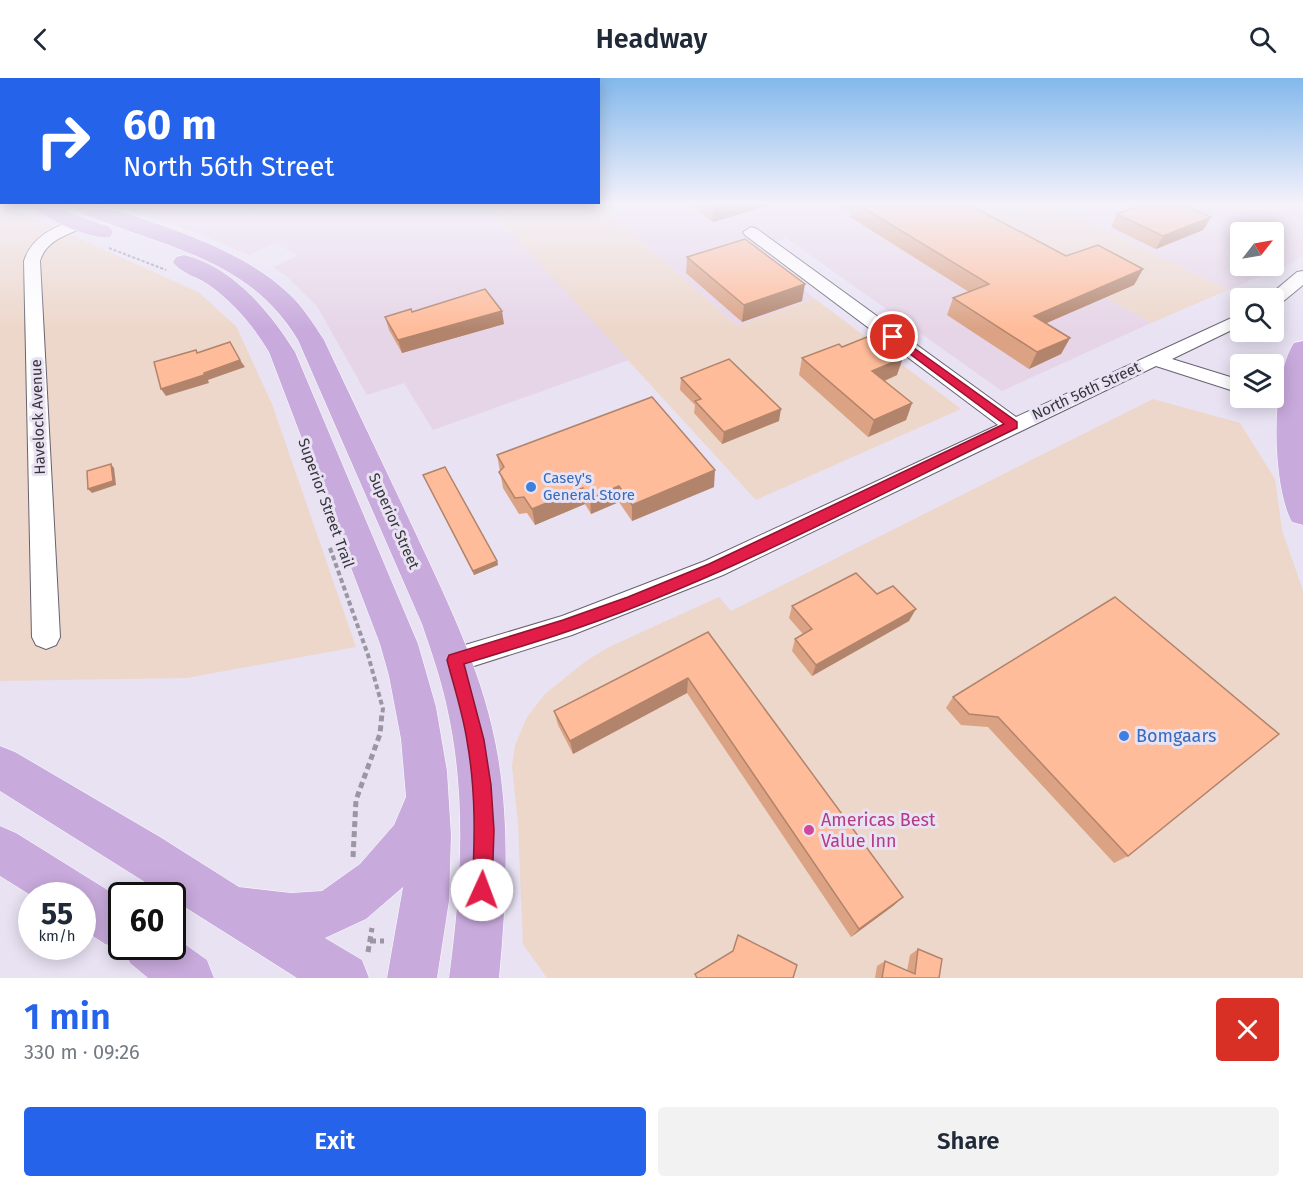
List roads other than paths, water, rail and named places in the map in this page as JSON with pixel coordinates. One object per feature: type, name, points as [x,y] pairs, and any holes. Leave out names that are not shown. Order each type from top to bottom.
[{"type":"main road","name":"Superior Street","points":[[149,246],[204,272],[238,296],[270,330],[282,352],[399,644],[419,716],[429,792],[425,902],[412,978]]},
{"type":"main road","name":"Superior Street","points":[[196,246],[236,265],[264,283],[299,319],[357,440],[455,660],[476,740],[484,819],[480,929],[474,978]]},
{"type":"main road","points":[[1303,349],[1290,403],[1290,442],[1303,513]]},
{"type":"main road","points":[[0,767],[144,853],[231,910],[344,978]]},
{"type":"main road","points":[[231,910],[306,917],[322,915],[344,905],[389,867],[416,831],[429,792]]},
{"type":"main road","points":[[0,849],[51,882]]},
{"type":"main road","points":[[165,960],[189,978]]},
{"type":"street","name":"Havelock Avenue","points":[[38,246],[32,261],[46,637]]},
{"type":"street","points":[[770,246],[1013,425]]},
{"type":"street","points":[[1284,292],[1303,276]]},
{"type":"street","name":"North 56th Street","points":[[455,660],[563,627],[679,583],[1230,324]]},
{"type":"street","points":[[1153,359],[1230,384]]},
{"type":"place","name":"Casey's General Store","points":[[531,487]]},
{"type":"place","name":"Bomgaars","points":[[1124,736]]},
{"type":"place","name":"Americas Best Value Inn","points":[[809,830]]}]
